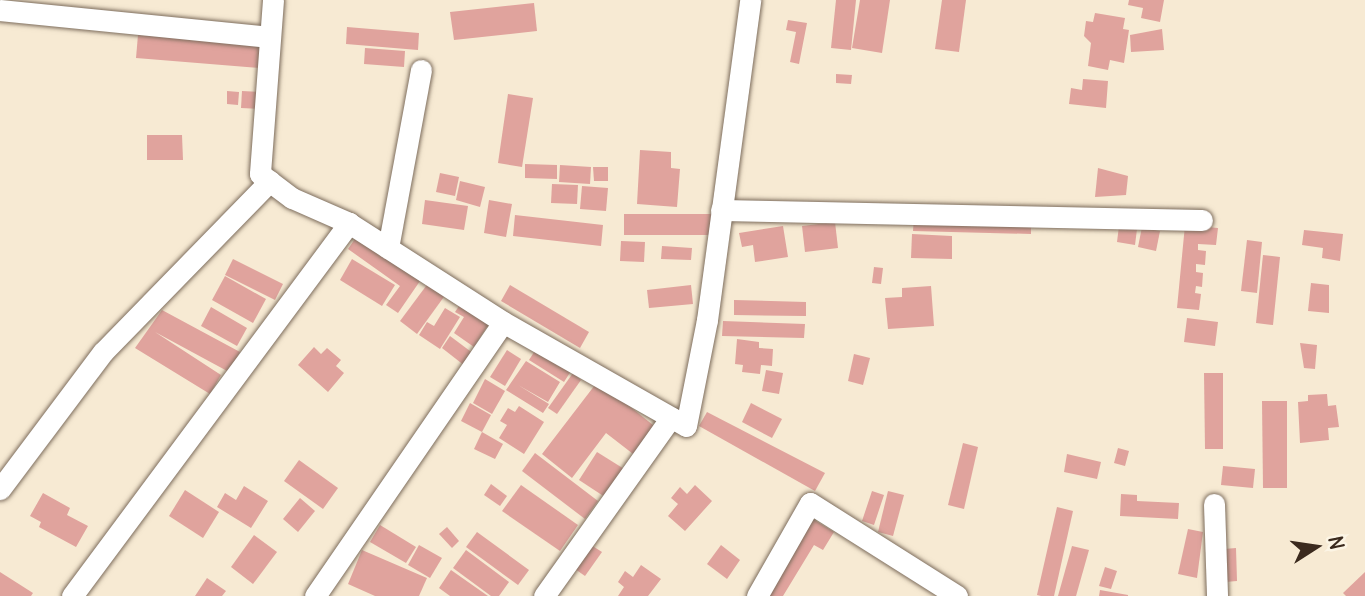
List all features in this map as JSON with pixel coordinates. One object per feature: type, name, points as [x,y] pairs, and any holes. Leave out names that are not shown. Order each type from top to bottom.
[{"type":"street","points":[[273,0],[260,174],[292,198],[349,223],[503,322],[686,426],[707,320],[750,0]]},
{"type":"street","points":[[0,10],[270,37]]},
{"type":"street","points":[[388,248],[421,70]]},
{"type":"street","points":[[0,489],[103,352],[270,181]]},
{"type":"street","points":[[721,209],[1202,220]]},
{"type":"street","points":[[72,596],[349,223]]},
{"type":"street","points":[[315,596],[503,322]]},
{"type":"street","points":[[544,596],[671,417]]},
{"type":"street","points":[[757,596],[810,503],[957,596]]},
{"type":"street","points":[[1213,504],[1216,596]]},
{"type":"building","points":[[836,0],[856,0],[851,50],[831,48]]},
{"type":"building","points":[[860,0],[890,0],[882,53],[852,48]]},
{"type":"building","points":[[942,0],[966,0],[959,52],[935,49]]},
{"type":"building","points":[[1129,0],[1164,0],[1160,22],[1141,18],[1143,8],[1128,5]]},
{"type":"building","points":[[534,3],[537,31],[454,40],[450,12]]},
{"type":"building","points":[[1095,13],[1125,18],[1123,29],[1129,30],[1124,63],[1110,60],[1108,70],[1088,66],[1091,43],[1084,36],[1086,21],[1093,22]]},
{"type":"building","points":[[788,20],[807,23],[799,64],[790,62],[796,32],[786,30]]},
{"type":"building","points":[[347,27],[419,33],[418,50],[346,44]]},
{"type":"building","points":[[1162,29],[1164,50],[1131,52],[1130,35]]},
{"type":"building","points":[[138,35],[261,44],[259,68],[136,58]]},
{"type":"building","points":[[365,48],[405,51],[404,67],[364,64]]},
{"type":"building","points":[[836,74],[852,75],[851,84],[836,83]]},
{"type":"building","points":[[1083,79],[1108,81],[1106,108],[1069,104],[1071,88],[1082,90]]},
{"type":"building","points":[[227,91],[239,92],[238,105],[227,104]]},
{"type":"building","points":[[242,91],[262,92],[261,109],[241,108]]},
{"type":"building","points":[[508,94],[533,98],[522,167],[498,163]]},
{"type":"building","points":[[147,135],[182,135],[183,160],[147,160]]},
{"type":"building","points":[[640,150],[671,152],[671,168],[680,169],[677,207],[637,204]]},
{"type":"building","points":[[525,164],[557,165],[557,179],[525,178]]},
{"type":"building","points":[[560,165],[591,167],[590,184],[559,182]]},
{"type":"building","points":[[593,167],[608,167],[608,181],[594,181]]},
{"type":"building","points":[[1098,168],[1128,176],[1126,195],[1095,197]]},
{"type":"building","points":[[440,173],[459,177],[455,196],[436,192]]},
{"type":"building","points":[[460,181],[485,187],[480,207],[456,200]]},
{"type":"building","points":[[552,184],[578,185],[577,204],[551,203]]},
{"type":"building","points":[[582,186],[608,188],[606,211],[580,209]]},
{"type":"building","points":[[425,200],[468,206],[464,230],[422,224]]},
{"type":"building","points":[[489,200],[512,204],[506,237],[484,233]]},
{"type":"building","points":[[624,214],[717,214],[717,235],[624,235]]},
{"type":"building","points":[[515,215],[603,225],[601,246],[513,236]]},
{"type":"building","points":[[914,217],[1031,220],[1031,234],[913,231]]},
{"type":"building","points":[[835,222],[838,248],[805,252],[802,226]]},
{"type":"building","points":[[1185,225],[1218,228],[1216,245],[1198,244],[1198,250],[1206,251],[1205,265],[1196,264],[1196,272],[1203,273],[1202,287],[1196,286],[1195,293],[1201,294],[1199,310],[1177,308]]},
{"type":"building","points":[[783,226],[788,257],[755,262],[753,245],[742,247],[739,233]]},
{"type":"building","points":[[1119,226],[1137,229],[1135,245],[1117,242]]},
{"type":"building","points":[[1142,227],[1160,231],[1156,251],[1138,247]]},
{"type":"building","points":[[1304,230],[1343,234],[1340,261],[1322,258],[1323,248],[1302,245]]},
{"type":"building","points":[[912,234],[952,236],[952,259],[911,258]]},
{"type":"building","points":[[357,236],[420,281],[398,313],[386,305],[400,286],[348,249]]},
{"type":"building","points":[[1247,240],[1262,242],[1257,293],[1241,291]]},
{"type":"building","points":[[621,241],[645,242],[644,262],[620,261]]},
{"type":"building","points":[[662,246],[692,248],[691,260],[661,259]]},
{"type":"building","points":[[1263,255],[1280,257],[1273,325],[1256,323]]},
{"type":"building","points":[[233,259],[283,284],[275,300],[225,275]]},
{"type":"building","points":[[352,259],[395,285],[382,306],[340,280]]},
{"type":"building","points":[[874,267],[883,268],[881,284],[872,283]]},
{"type":"building","points":[[225,276],[266,299],[253,323],[212,300]]},
{"type":"building","points":[[429,282],[446,294],[417,334],[400,321]]},
{"type":"building","points":[[1311,283],[1329,285],[1329,313],[1308,311]]},
{"type":"building","points":[[510,285],[589,332],[580,348],[501,301]]},
{"type":"building","points":[[691,285],[693,304],[649,308],[647,290]]},
{"type":"building","points":[[931,286],[934,326],[888,329],[885,298],[902,297],[902,288]]},
{"type":"building","points":[[734,300],[806,302],[806,316],[734,315]]},
{"type":"building","points":[[461,303],[490,322],[474,347],[454,333],[464,317],[455,312]]},
{"type":"building","points":[[211,307],[247,328],[237,346],[201,326]]},
{"type":"building","points":[[445,308],[460,317],[440,349],[419,335],[427,322],[434,326]]},
{"type":"building","points":[[162,310],[240,352],[229,372],[155,332],[221,375],[210,394],[135,348]]},
{"type":"building","points":[[1187,318],[1218,322],[1215,346],[1184,342]]},
{"type":"building","points":[[723,321],[805,324],[804,338],[722,336]]},
{"type":"building","points":[[450,336],[474,354],[465,366],[442,348]]},
{"type":"building","points":[[737,339],[759,342],[759,348],[773,349],[772,366],[761,365],[760,374],[742,372],[743,365],[735,364]]},
{"type":"building","points":[[1300,343],[1317,345],[1315,369],[1304,368]]},
{"type":"building","points":[[314,347],[321,354],[327,348],[341,360],[336,366],[344,373],[328,392],[298,365]]},
{"type":"building","points":[[536,349],[571,371],[564,382],[529,360]]},
{"type":"building","points":[[507,350],[521,359],[505,386],[490,377]]},
{"type":"building","points":[[854,354],[870,358],[863,385],[848,381]]},
{"type":"building","points":[[526,361],[560,382],[548,402],[518,385],[549,404],[543,413],[506,390]]},
{"type":"building","points":[[766,370],[783,373],[779,394],[762,391]]},
{"type":"building","points":[[573,373],[581,380],[557,414],[548,408]]},
{"type":"building","points":[[1204,373],[1223,373],[1223,449],[1205,449]]},
{"type":"building","points":[[485,379],[505,391],[492,414],[473,403]]},
{"type":"building","points":[[598,381],[658,429],[637,457],[606,433],[572,478],[542,454]]},
{"type":"building","points":[[1327,394],[1328,406],[1336,405],[1339,427],[1328,428],[1329,440],[1300,443],[1298,402],[1308,401],[1308,395]]},
{"type":"building","points":[[1262,401],[1287,401],[1287,488],[1263,488]]},
{"type":"building","points":[[470,403],[491,415],[482,432],[461,421]]},
{"type":"building","points":[[751,403],[782,419],[772,438],[742,422]]},
{"type":"building","points":[[519,406],[544,422],[524,454],[499,438],[507,425],[500,421],[508,408],[515,412]]},
{"type":"building","points":[[707,412],[825,473],[815,491],[699,426]]},
{"type":"building","points":[[482,432],[503,444],[495,459],[474,449]]},
{"type":"building","points":[[963,443],[978,447],[964,509],[948,505]]},
{"type":"building","points":[[1118,448],[1129,451],[1125,466],[1114,463]]},
{"type":"building","points":[[597,452],[629,472],[611,501],[579,480]]},
{"type":"building","points":[[535,453],[598,501],[585,519],[522,471]]},
{"type":"building","points":[[1067,454],[1101,462],[1097,479],[1064,472]]},
{"type":"building","points":[[299,460],[338,488],[323,509],[284,481]]},
{"type":"building","points":[[1223,466],[1255,469],[1253,488],[1221,485]]},
{"type":"building","points":[[491,484],[507,496],[500,506],[484,495]]},
{"type":"building","points":[[521,485],[578,525],[560,551],[502,511]]},
{"type":"building","points":[[695,485],[712,501],[685,531],[668,516],[678,504],[671,498],[680,487],[687,494]]},
{"type":"building","points":[[244,486],[268,501],[251,528],[217,507],[225,493],[236,500]]},
{"type":"building","points":[[185,490],[219,512],[203,538],[169,516]]},
{"type":"building","points":[[872,491],[884,495],[874,525],[862,521]]},
{"type":"building","points":[[888,491],[904,495],[893,536],[878,532]]},
{"type":"building","points":[[43,493],[70,508],[67,515],[88,526],[76,547],[39,527],[41,522],[30,516]]},
{"type":"building","points":[[1121,494],[1137,495],[1137,501],[1179,503],[1178,519],[1120,516]]},
{"type":"building","points":[[300,498],[315,511],[298,532],[283,519]]},
{"type":"building","points":[[1057,507],[1073,511],[1054,596],[1041,596],[1037,595]]},
{"type":"building","points":[[808,516],[834,532],[823,550],[814,545],[783,596],[770,596],[762,591]]},
{"type":"building","points":[[380,525],[416,547],[406,563],[370,542]]},
{"type":"building","points":[[447,527],[459,541],[452,548],[439,534]]},
{"type":"building","points":[[1188,529],[1203,532],[1197,578],[1178,574]]},
{"type":"building","points":[[477,532],[529,570],[518,585],[466,547]]},
{"type":"building","points":[[254,535],[277,552],[253,584],[231,567]]},
{"type":"building","points":[[419,545],[442,558],[430,578],[408,565]]},
{"type":"building","points":[[591,545],[602,552],[585,576],[575,569]]},
{"type":"building","points":[[721,545],[740,560],[727,579],[707,564]]},
{"type":"building","points":[[1072,546],[1089,550],[1076,596],[1058,596]]},
{"type":"building","points":[[1236,548],[1237,581],[1225,582],[1224,549]]},
{"type":"building","points":[[362,550],[427,578],[419,596],[375,596],[348,584]]},
{"type":"building","points":[[466,550],[509,582],[499,596],[491,596],[453,568]]},
{"type":"building","points":[[641,565],[661,579],[648,596],[618,596],[624,587],[618,582],[625,571],[633,577]]},
{"type":"building","points":[[1105,567],[1117,571],[1111,589],[1099,586]]},
{"type":"building","points":[[451,570],[488,596],[450,596],[439,588]]},
{"type":"building","points":[[0,572],[33,593],[31,596],[0,596]]},
{"type":"building","points":[[1365,572],[1365,596],[1346,596],[1343,593]]},
{"type":"building","points":[[207,578],[226,591],[222,596],[195,596]]},
{"type":"building","points":[[1100,590],[1128,595],[1128,596],[1099,596]]}]
